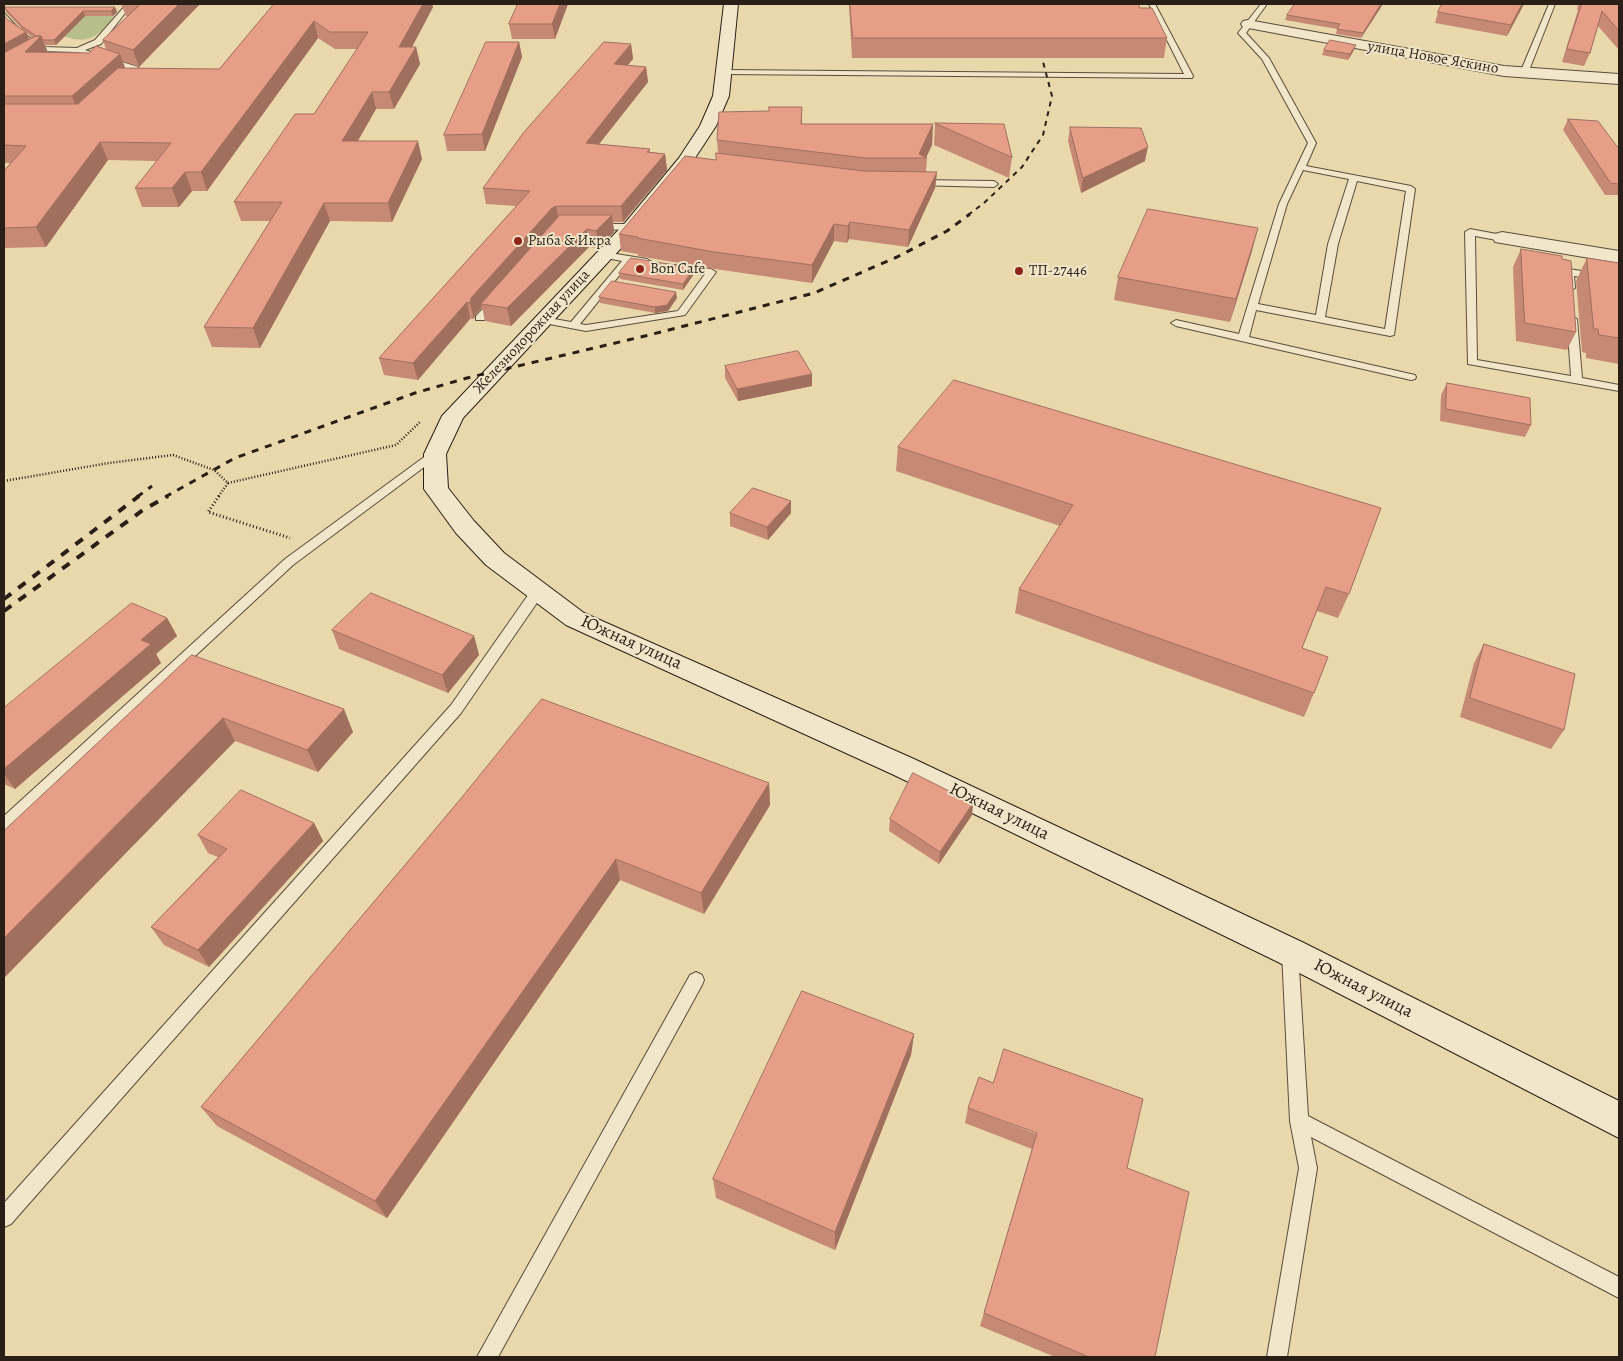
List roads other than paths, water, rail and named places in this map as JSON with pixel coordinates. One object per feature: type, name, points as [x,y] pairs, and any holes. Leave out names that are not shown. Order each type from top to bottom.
[{"type":"street","name":"Железнодорожная улица","points":[[435,454],[453,416],[631,227],[690,161],[716,111],[721,96],[731,4]]},
{"type":"street","name":"улица Новое Яскино","points":[[1248,24],[1524,73],[1619,79]]},
{"type":"street","points":[[1502,238],[1619,257]]},
{"type":"street","name":"Южная улица","points":[[435,454],[436,489],[453,512],[495,559],[575,619],[904,767],[1290,952],[1619,1120]]},
{"type":"lane","points":[[724,72],[1190,76],[1152,4]]},
{"type":"lane","points":[[1243,338],[1283,204],[1312,143],[1265,58],[1242,33],[1264,4]]},
{"type":"lane","points":[[1524,73],[1552,4]]},
{"type":"lane","points":[[116,8],[129,6]]},
{"type":"lane","points":[[78,50],[98,42],[129,6]]},
{"type":"lane","points":[[4,8],[13,8]]},
{"type":"lane","points":[[4,15],[21,36],[42,49]]},
{"type":"lane","points":[[34,53],[42,49],[78,50],[135,69],[115,87]]},
{"type":"lane","points":[[1252,306],[1390,333],[1411,189],[1300,167]]},
{"type":"lane","points":[[1320,319],[1333,244],[1354,178]]},
{"type":"lane","points":[[904,183],[994,184]]},
{"type":"lane","points":[[585,227],[631,227]]},
{"type":"lane","points":[[1502,238],[1470,232],[1472,362],[1619,388]]},
{"type":"lane","points":[[543,320],[586,328],[681,313],[689,295],[711,272],[604,255]]},
{"type":"lane","points":[[573,326],[614,283],[628,259]]},
{"type":"lane","points":[[1577,381],[1569,272],[1619,280]]},
{"type":"lane","points":[[480,318],[500,295]]},
{"type":"lane","points":[[1176,323],[1411,377]]},
{"type":"lane","points":[[4,826],[289,562],[435,454]]},
{"type":"lane","points":[[4,1217],[456,709],[538,591]]},
{"type":"lane","points":[[1277,1357],[1308,1168],[1299,1122],[1290,952]]},
{"type":"lane","points":[[487,1357],[696,980]]},
{"type":"lane","points":[[1299,1122],[1619,1288]]},
{"type":"railway","points":[[968,215],[984,203],[1022,167],[1043,135],[1052,96],[1042,58]]},
{"type":"railway","points":[[165,497],[235,458],[415,393],[467,378],[645,336],[814,293],[897,257],[947,231],[970,214]]},
{"type":"railway","points":[[137,497],[152,486]]},
{"type":"railway","points":[[4,599],[139,496]]},
{"type":"railway","points":[[4,611],[143,510],[168,496]]},
{"type":"place","name":"Рыба & Икра","points":[[518,241]]},
{"type":"place","name":"Bon Cafe","points":[[640,269]]},
{"type":"place","name":"ТП-27446","points":[[1019,271]]}]
